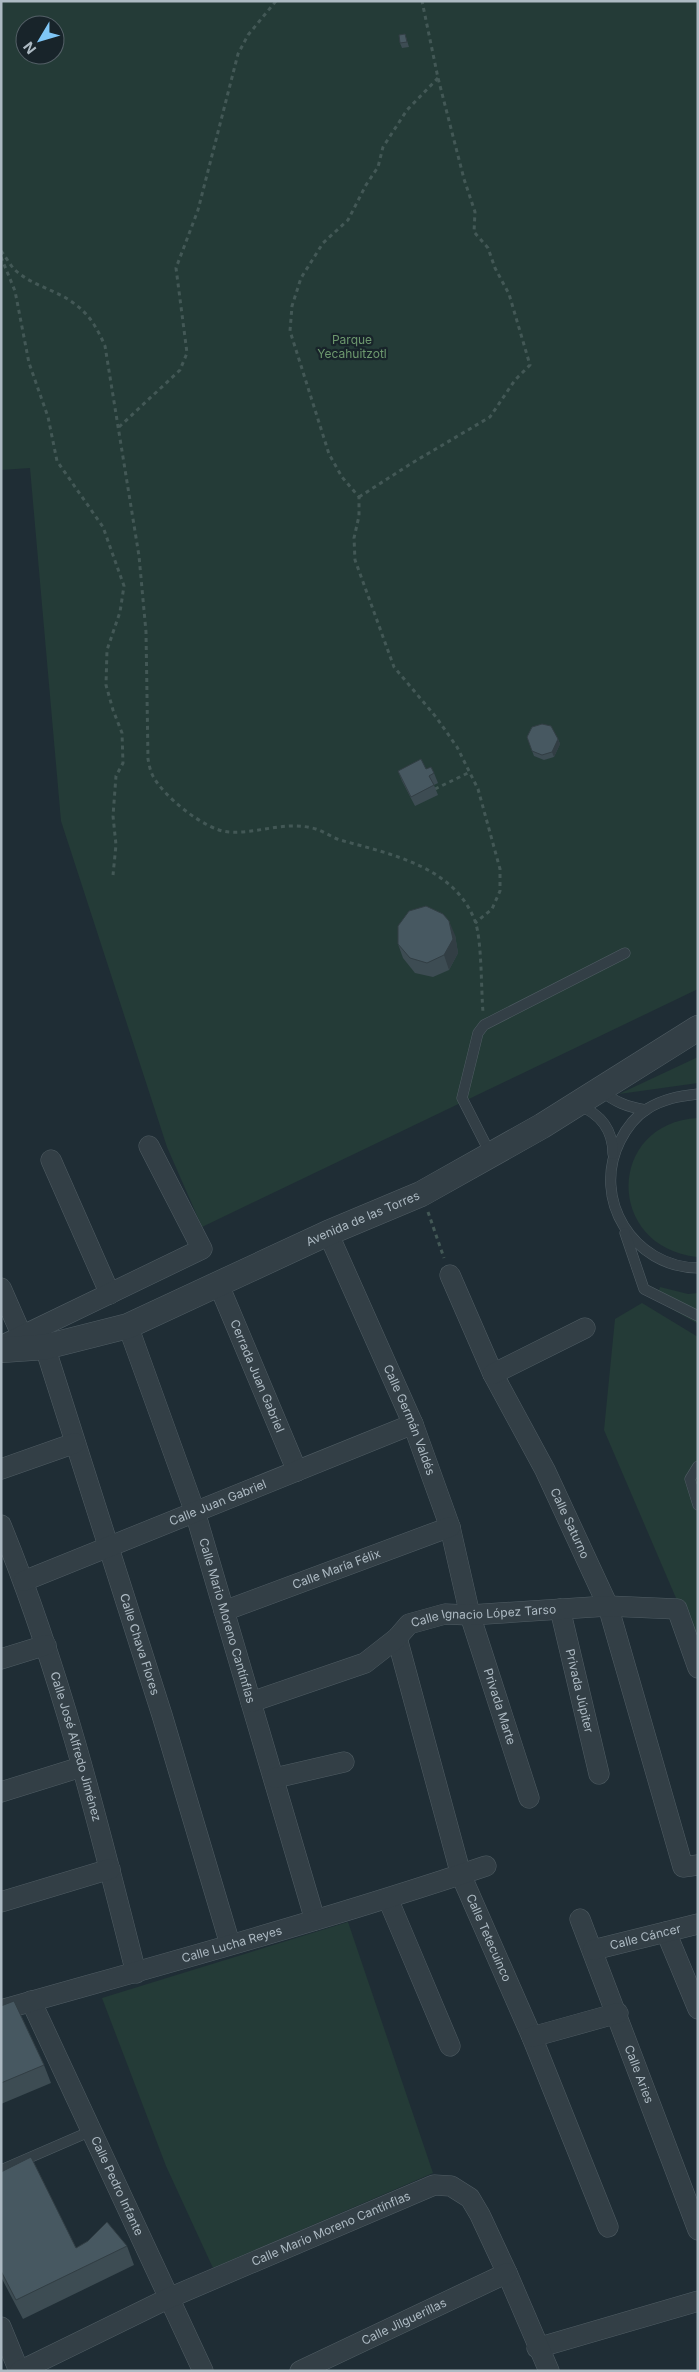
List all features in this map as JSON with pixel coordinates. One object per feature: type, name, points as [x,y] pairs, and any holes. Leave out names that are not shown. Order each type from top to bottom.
[{"type":"street","name":"Avenida de las Torres","points":[[1,1350],[45,1347],[128,1326],[328,1232],[422,1194],[491,1156],[698,1028]]},
{"type":"street","points":[[1,1346],[202,1249],[149,1146]]},
{"type":"street","points":[[51,1160],[110,1294]]},
{"type":"street","name":"Calle Germán Valdés","points":[[328,1232],[413,1424],[450,1527],[470,1615]]},
{"type":"street","name":"Calle Saturno","points":[[450,1276],[493,1374],[545,1470],[608,1606],[690,1866]]},
{"type":"street","name":"Cerrada Juan Gabriel","points":[[218,1283],[297,1471]]},
{"type":"street","points":[[1,1288],[22,1336]]},
{"type":"street","name":"Calle Mario Moreno Cantínflas","points":[[128,1326],[195,1512],[275,1778],[315,1920]]},
{"type":"street","points":[[493,1374],[585,1328]]},
{"type":"street","name":"Calle Chava Flores","points":[[45,1347],[162,1715],[230,1944]]},
{"type":"street","name":"Calle Juan Gabriel","points":[[24,1581],[413,1424]]},
{"type":"street","points":[[1,1469],[75,1443]]},
{"type":"street","name":"Calle María Félix","points":[[224,1611],[450,1527]]},
{"type":"street","name":"Calle José Alfredo Jiménez","points":[[3,1534],[24,1581],[46,1644],[110,1869],[136,1974]]},
{"type":"street","name":"Calle Ignacio López Tarso","points":[[251,1702],[365,1663],[397,1638],[408,1624],[445,1614],[470,1615],[608,1606],[677,1609],[698,1668]]},
{"type":"street","name":"Privada Júpiter","points":[[560,1609],[598,1774]]},
{"type":"street","name":"Privada Marte","points":[[470,1615],[529,1798]]},
{"type":"street","name":"Calle Tetecuinco","points":[[397,1638],[461,1875],[532,2037],[608,2227]]},
{"type":"street","points":[[1,1659],[46,1644]]},
{"type":"street","points":[[275,1778],[344,1762]]},
{"type":"street","points":[[1,1792],[81,1768]]},
{"type":"street","name":"Calle Lucha Reyes","points":[[1,2010],[136,1974],[230,1944],[388,1898],[486,1866]]},
{"type":"street","points":[[1,1902],[110,1869]]},
{"type":"street","points":[[388,1898],[450,2046]]},
{"type":"street","name":"Calle Aries","points":[[580,1919],[618,2013],[698,2230]]},
{"type":"street","name":"Calle Cáncer","points":[[593,1950],[698,1924]]},
{"type":"street","points":[[666,1932],[696,1997]]},
{"type":"street","name":"Calle Pedro Infante","points":[[31,2001],[203,2371]]},
{"type":"street","points":[[532,2037],[618,2013]]},
{"type":"street","name":"Calle Mario Moreno Cantínflas","points":[[20,2371],[169,2298],[434,2185],[451,2186],[470,2198],[507,2273],[549,2371]]},
{"type":"street","name":"Calle Jilguerillas","points":[[300,2371],[507,2273]]},
{"type":"street","points":[[538,2348],[696,2307]]},
{"type":"street","points":[[1,2327],[20,2371]]},
{"type":"lane","points":[[491,1156],[462,1098],[478,1034],[484,1025],[625,953]]},
{"type":"lane","points":[[600,1089],[612,1100],[629,1108],[646,1110]]},
{"type":"lane","points":[[613,1156],[626,1130],[646,1110],[672,1097],[698,1094]]},
{"type":"lane","points":[[577,1104],[590,1109],[600,1118],[608,1129],[613,1142],[610,1179],[613,1203],[644,1289],[698,1316]]},
{"type":"lane","points":[[622,1225],[635,1243],[653,1256],[674,1266],[698,1268]]},
{"type":"lane","points":[[698,1466],[690,1479],[698,1505]]},
{"type":"lane","points":[[1,2170],[91,2131]]},
{"type":"path","points":[[119,427],[180,370],[187,353],[176,268],[198,210],[238,54],[248,35],[276,1]]},
{"type":"path","points":[[359,497],[490,417],[515,380],[530,365],[509,294],[495,268],[488,248],[474,232],[475,212],[464,179],[438,78],[422,1]]},
{"type":"path","points":[[438,78],[407,110],[383,147],[378,167],[366,185],[348,220],[324,243],[302,278],[292,306],[290,331],[329,454],[342,477],[359,497],[359,516],[354,538],[355,560],[394,667],[436,717],[457,747],[478,788],[500,869],[500,891],[492,910],[475,923]]},
{"type":"path","points":[[1,251],[15,270],[28,279],[54,290],[77,305],[95,325],[105,346],[140,556],[146,632],[148,759],[152,774],[165,792],[188,812],[208,825],[228,832],[275,826],[312,828],[337,839],[392,854],[424,867],[446,883],[466,905],[475,923],[484,1025]]},
{"type":"path","points":[[1,257],[15,291],[29,363],[48,417],[57,461],[102,527],[124,586],[120,612],[107,650],[106,685],[122,733],[123,763],[116,776],[113,816],[116,845],[113,875]]},
{"type":"path","points":[[435,789],[470,772]]},
{"type":"path","points":[[422,1194],[450,1276]]},
{"type":"green space","name":"Parque Yecahuitzotl","points":[[1,1],[698,1],[698,989],[202,1227],[167,1147],[61,821],[30,468],[1,470]]},
{"type":"green space","points":[[698,1057],[698,1083],[619,1094]]},
{"type":"green space","points":[[698,1118],[697,1257],[667,1248],[645,1232],[633,1210],[628,1186],[633,1162],[646,1140],[668,1125]]},
{"type":"green space","points":[[660,1287],[688,1294],[698,1293],[698,1324],[656,1300]]},
{"type":"green space","points":[[642,1303],[698,1337],[698,1654],[604,1430],[615,1319]]},
{"type":"green space","points":[[348,1922],[433,2173],[213,2268],[166,2166],[102,1998]]},
{"type":"building","points":[[405,34],[407,42],[400,43],[399,35]]},
{"type":"building","points":[[542,724],[551,726],[558,739],[552,752],[542,755],[532,751],[527,737],[532,727]]},
{"type":"building","points":[[421,759],[426,769],[431,767],[434,773],[429,776],[434,785],[411,797],[398,771]]},
{"type":"building","points":[[426,906],[443,914],[449,921],[453,939],[444,955],[427,963],[410,958],[398,944],[398,926],[409,911]]},
{"type":"building","points":[[14,2001],[44,2065],[1,2083],[1,2006]]},
{"type":"building","points":[[31,2157],[76,2248],[88,2241],[107,2222],[127,2246],[16,2300],[1,2271],[1,2172]]}]
